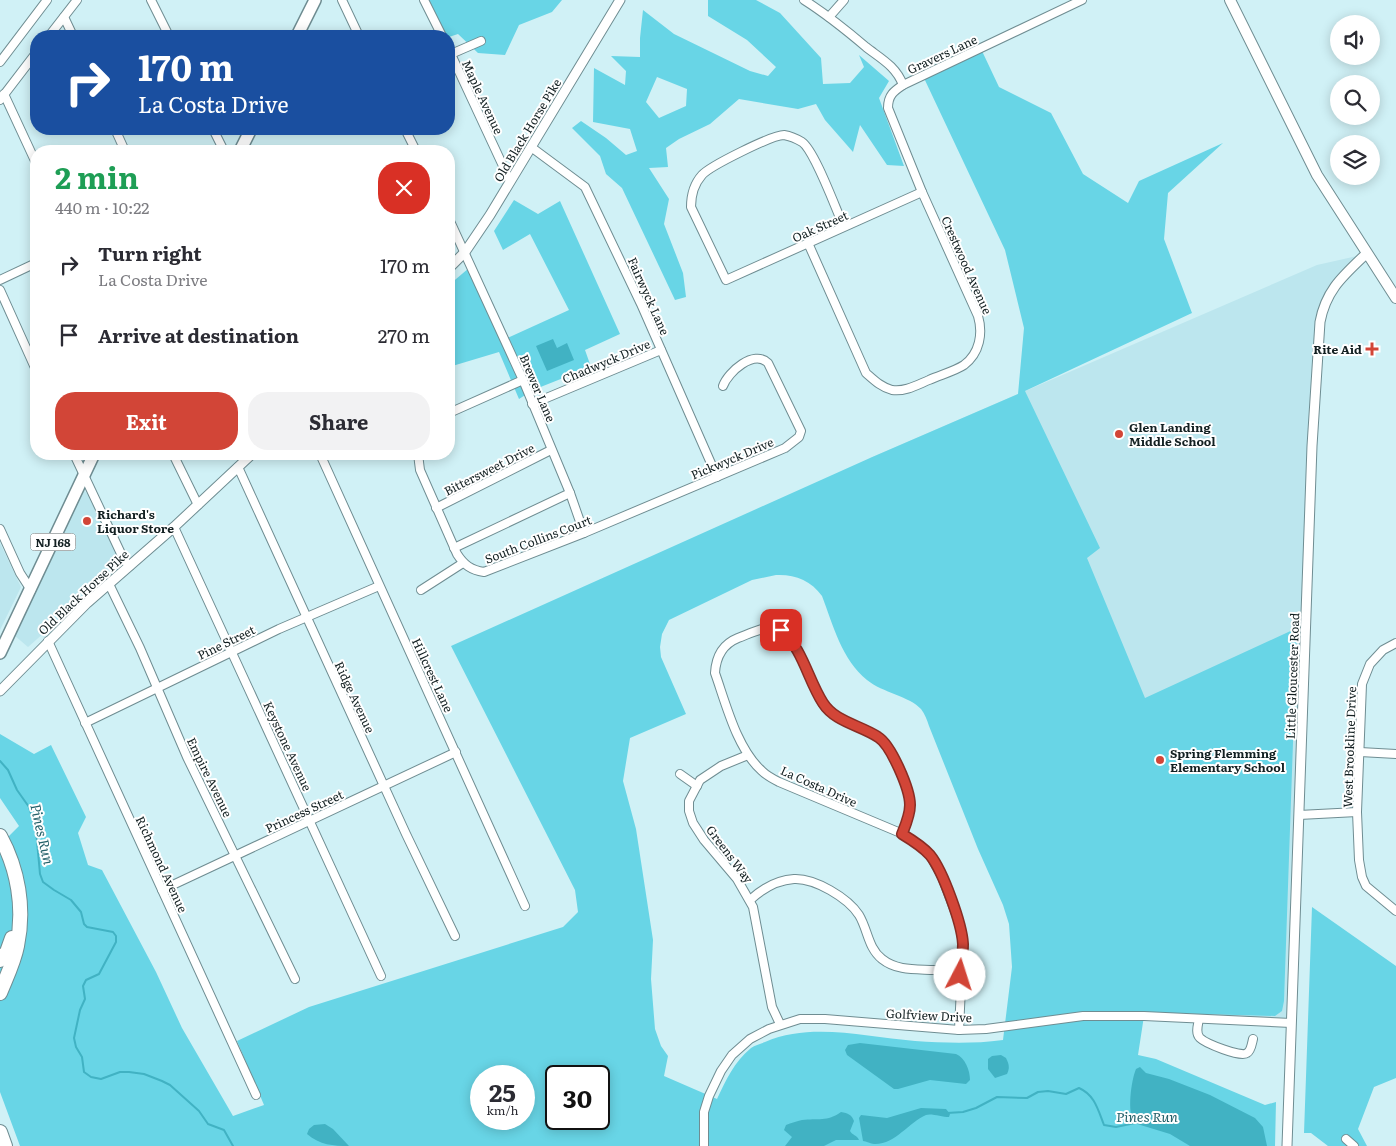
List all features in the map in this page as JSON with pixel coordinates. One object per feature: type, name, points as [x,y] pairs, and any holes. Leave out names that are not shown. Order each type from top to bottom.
[{"type":"highway","points":[[0,836],[7,849],[18,886],[21,925],[17,947],[0,993]]},
{"type":"highway","points":[[0,852],[7,871],[14,919],[10,945],[0,960]]},
{"type":"highway","points":[[0,1132],[5,1146]]},
{"type":"main road","points":[[300,30],[315,0]]},
{"type":"main road","points":[[1230,0],[1317,175],[1396,298]]},
{"type":"main road","name":"NJ 168","points":[[0,653],[91,460]]},
{"type":"street","points":[[0,62],[47,0]]},
{"type":"street","points":[[54,30],[77,0]]},
{"type":"street","points":[[151,0],[166,30]]},
{"type":"street","points":[[342,0],[357,30]]},
{"type":"street","points":[[424,0],[439,30]]},
{"type":"street","name":"Old Black Horse Pike","points":[[455,262],[465,252],[510,181],[620,0]]},
{"type":"street","name":"Gravers Lane","points":[[804,0],[829,16],[890,65],[903,84],[1082,0]]},
{"type":"street","points":[[829,16],[844,0]]},
{"type":"street","points":[[64,17],[70,30]]},
{"type":"street","points":[[455,50],[481,41]]},
{"type":"street","points":[[30,61],[2,97],[30,151]]},
{"type":"street","name":"Maple Avenue","points":[[455,63],[510,181]]},
{"type":"street","name":"Crestwood Avenue","points":[[808,243],[866,373],[881,386],[894,390],[908,389],[964,365],[974,355],[982,329],[978,316],[922,192],[888,108],[891,94],[903,84]]},
{"type":"street","name":"Oak Street","points":[[844,227],[814,159],[804,143],[793,137],[783,135],[771,138],[716,165],[702,175],[691,197],[691,207],[726,280],[922,192]]},
{"type":"street","name":"Fairwyck Lane","points":[[531,147],[585,187],[642,304],[717,477]]},
{"type":"street","name":"Brewer Lane","points":[[455,231],[523,380],[570,493],[584,534]]},
{"type":"street","name":"Little Gloucester Road","points":[[1287,1146],[1312,446],[1320,322],[1322,310],[1338,280],[1366,254]]},
{"type":"street","points":[[0,280],[30,265]]},
{"type":"street","points":[[0,290],[30,357]]},
{"type":"street","name":"Chadwyck Drive","points":[[532,404],[661,350]]},
{"type":"street","name":"Pickwyck Drive","points":[[668,498],[785,448],[795,442],[800,434],[801,431],[768,363],[762,358],[747,361],[729,374],[723,386]]},
{"type":"street","points":[[455,410],[523,380]]},
{"type":"street","name":"Bittersweet Drive","points":[[436,508],[551,450]]},
{"type":"street","points":[[77,460],[124,560],[130,566]]},
{"type":"street","points":[[176,460],[198,504]]},
{"type":"street","name":"Old Black Horse Pike","points":[[0,691],[48,641],[246,460]]},
{"type":"street","name":"Hillcrest Lane","points":[[323,460],[525,906]]},
{"type":"street","points":[[419,460],[420,470],[436,508],[463,563],[421,590]]},
{"type":"street","name":"Ridge Avenue","points":[[238,467],[384,787],[455,936]]},
{"type":"street","points":[[454,548],[570,493]]},
{"type":"street","name":"South Collins Court","points":[[463,563],[484,572],[584,534],[668,498]]},
{"type":"street","name":"Keystone Avenue","points":[[174,526],[381,976]]},
{"type":"street","points":[[0,529],[20,573],[31,590]]},
{"type":"street","name":"Empire Avenue","points":[[109,584],[187,757],[294,979]]},
{"type":"street","name":"Pine Street","points":[[85,723],[279,629],[379,586]]},
{"type":"street","name":"La Costa Drive","points":[[902,834],[910,815],[910,802],[900,770],[888,747],[879,737],[831,713],[823,704],[788,636],[781,630],[773,628],[730,641],[720,651],[715,673],[735,727],[748,755],[762,772],[779,782],[902,834],[924,849],[931,857],[942,877],[960,925],[963,944],[960,975],[959,1030]]},
{"type":"street","name":"Richmond Avenue","points":[[48,641],[256,1095]]},
{"type":"street","name":"West Brookline Drive","points":[[1396,643],[1383,650],[1370,664],[1362,684],[1357,812],[1362,877],[1366,886],[1396,911]]},
{"type":"street","name":"Princess Street","points":[[162,890],[456,752]]},
{"type":"street","points":[[1360,752],[1396,754]]},
{"type":"street","name":"Greens Way","points":[[748,755],[721,766],[700,780],[689,801],[689,811],[693,823],[704,840],[736,879],[750,900],[772,1007],[780,1024]]},
{"type":"street","points":[[680,774],[697,786]]},
{"type":"street","points":[[1299,815],[1357,812]]},
{"type":"street","points":[[750,900],[768,886],[794,879],[819,885],[849,902],[858,914],[877,954],[883,960],[907,969],[936,970],[960,975]]},
{"type":"street","name":"Golfview Drive","points":[[704,1146],[704,1112],[709,1096],[732,1055],[750,1039],[780,1024],[800,1019],[825,1019],[959,1030],[986,1029],[1076,1016],[1144,1016],[1291,1023]]},
{"type":"street","points":[[1199,1019],[1197,1029],[1199,1036],[1218,1047],[1245,1054],[1249,1052],[1254,1039]]},
{"type":"street","points":[[1346,1139],[1354,1146]]},
{"type":"shaded area","points":[[429,0],[562,0],[552,12],[519,25],[505,55],[478,53],[458,34],[455,35],[455,30],[443,30]]},
{"type":"shaded area","points":[[708,0],[756,0],[780,13],[821,58],[823,84],[850,83],[864,67],[859,55],[889,81],[879,98],[904,166],[887,165],[860,125],[853,152],[825,120],[816,104],[798,109],[739,99],[710,124],[679,139],[666,148],[668,167],[649,168],[669,199],[664,224],[683,273],[686,297],[675,300],[622,188],[606,174],[600,156],[572,128],[581,121],[606,138],[626,155],[637,151],[630,129],[593,122],[594,68],[625,85],[626,71],[611,56],[640,57],[643,10],[674,34],[750,71],[768,76],[776,67],[747,40],[708,16]],"holes":[[[657,77],[687,89],[686,106],[659,118],[646,102]]]},
{"type":"shaded area","points":[[982,51],[999,87],[1051,113],[1083,174],[1128,203],[1139,181],[1223,143],[1168,193],[1164,239],[1192,313],[1025,391],[1100,548],[1087,558],[1145,698],[1297,628],[1284,1001],[1282,1011],[1275,1016],[1094,1011],[1095,1016],[1144,1016],[1138,1055],[1156,1059],[1265,1105],[1276,1102],[1275,1146],[20,1146],[0,1092],[0,841],[7,838],[19,826],[0,798],[0,734],[34,754],[51,745],[86,817],[78,833],[88,865],[102,870],[156,972],[182,1028],[233,1116],[264,1105],[237,1041],[309,1007],[563,927],[578,912],[575,890],[451,646],[870,458],[1018,394],[1024,328],[1005,250],[923,76]],"holes":[[[776,575],[802,579],[818,590],[839,641],[858,672],[873,684],[916,705],[927,719],[1009,924],[1012,967],[1003,1040],[970,1043],[937,1042],[820,1032],[783,1036],[754,1046],[745,1053],[731,1072],[717,1099],[664,1076],[668,1056],[661,1046],[655,1029],[651,979],[653,940],[636,829],[623,781],[630,738],[686,714],[661,657],[662,634],[669,620],[752,580]]]},
{"type":"shaded area","points":[[514,200],[538,214],[560,201],[620,334],[585,350],[591,367],[533,390],[519,399],[499,352],[455,365],[455,280],[469,268],[505,339],[569,310],[530,234],[503,250],[494,231]]},
{"type":"shaded area","name":"Spring Flemming Elementary School","points":[[1366,254],[1339,280],[1322,310],[1291,1023],[1095,1016],[1087,949],[870,458],[1317,265]]},
{"type":"shaded area","points":[[84,490],[91,498],[121,565],[28,647],[14,635]]},
{"type":"shaded area","points":[[0,543],[21,587],[0,630]]},
{"type":"shaded area","points":[[1312,907],[1396,966],[1396,1078],[1374,1087],[1358,1129],[1367,1146],[1328,1146],[1311,1133],[1304,1133]]},
{"type":"water","points":[[553,339],[557,348],[567,343],[574,360],[547,371],[536,346]]},
{"type":"water","points":[[860,1043],[956,1054],[962,1058],[966,1065],[970,1080],[966,1084],[930,1080],[894,1089],[847,1055],[845,1050],[848,1045]]},
{"type":"water","points":[[1001,1055],[1006,1058],[1009,1070],[1007,1074],[995,1078],[988,1069],[988,1059],[992,1056]]},
{"type":"water","points":[[1140,1067],[1146,1073],[1169,1079],[1210,1095],[1255,1118],[1263,1127],[1267,1146],[1190,1146],[1170,1134],[1134,1123],[1130,1104],[1131,1088],[1136,1069]]},
{"type":"water","points":[[921,1108],[946,1109],[950,1114],[949,1117],[926,1115],[889,1141],[873,1144],[863,1141],[859,1118],[861,1115],[887,1118]]},
{"type":"water","points":[[841,1112],[852,1117],[854,1121],[850,1131],[859,1140],[836,1140],[824,1146],[785,1146],[792,1137],[784,1130],[786,1125],[802,1120],[827,1118]]},
{"type":"water","points":[[325,1124],[333,1129],[349,1146],[327,1144],[317,1141],[307,1134],[314,1125]]},
{"type":"waterway","name":"Pines Run","points":[[0,761],[8,770],[17,790],[29,807],[36,830],[40,874],[43,882],[71,900],[81,912],[84,924],[87,927],[113,932],[116,936],[116,942],[99,974],[86,980],[83,986],[85,999],[80,1010],[74,1038],[76,1047],[82,1057],[84,1072],[91,1077],[101,1079],[120,1072],[129,1072],[144,1074],[162,1081],[170,1085],[199,1111],[208,1124],[224,1130],[233,1146]]},
{"type":"waterway","name":"Pines Run","points":[[947,1113],[963,1112],[976,1108],[997,1097],[1027,1098],[1038,1092],[1048,1091],[1066,1094],[1079,1088],[1092,1099],[1104,1125],[1116,1127],[1135,1123]]},
{"type":"place","name":"Rite Aid","points":[[1372,349]]},
{"type":"place","name":"Glen Landing Middle School","points":[[1119,434]]},
{"type":"place","name":"Richard's Liquor Store","points":[[87,521]]},
{"type":"place","name":"Spring Flemming Elementary School","points":[[1160,760]]},
{"type":"route","points":[[781,630],[788,636],[798,653],[823,704],[831,713],[879,737],[888,747],[900,770],[910,802],[910,815],[902,834],[924,849],[931,857],[942,877],[960,925],[963,944],[960,975]]}]
